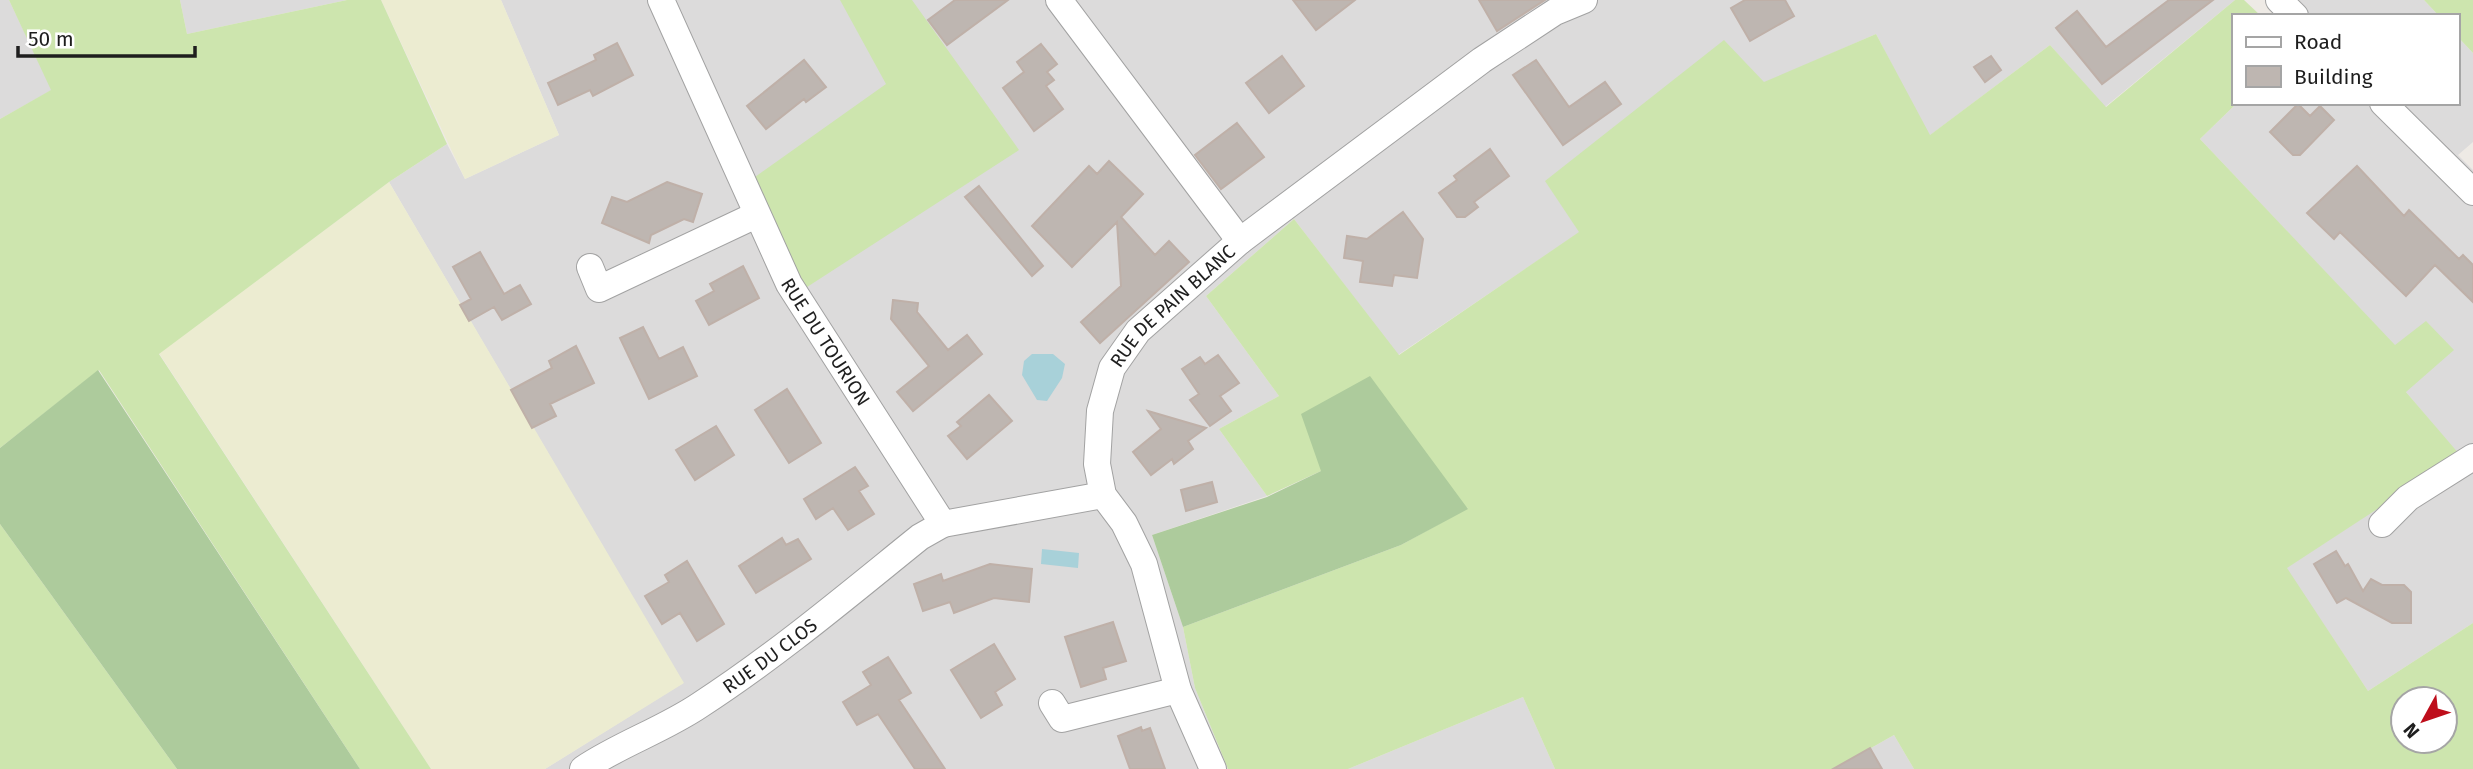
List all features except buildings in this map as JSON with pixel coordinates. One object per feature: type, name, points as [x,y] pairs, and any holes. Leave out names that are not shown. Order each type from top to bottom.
[{"type":"street","name":"RUE DU TOURION","points":[[661,0],[789,284],[943,524]]},
{"type":"street","points":[[1059,0],[1240,242]]},
{"type":"street","name":"RUE DE PAIN BLANC","points":[[1102,495],[1097,464],[1100,411],[1112,368],[1138,331],[1240,242],[1482,60],[1555,12],[1584,0]]},
{"type":"street","points":[[2279,0],[2293,14]]},
{"type":"street","points":[[2385,105],[2473,192]]},
{"type":"street","points":[[590,267],[599,289],[756,215]]},
{"type":"street","points":[[2382,524],[2408,498],[2473,457]]},
{"type":"street","points":[[943,524],[1102,495],[1124,523],[1144,564],[1178,690],[1213,769]]},
{"type":"street","name":"RUE DU CLOS","points":[[583,769],[603,755],[698,707],[783,646],[920,537],[943,524]]},
{"type":"street","points":[[1052,703],[1062,719],[1178,690]]},
{"type":"shaded area","points":[[0,0],[9,0],[52,90],[0,119]]},
{"type":"shaded area","points":[[180,0],[347,0],[187,34]]},
{"type":"shaded area","points":[[501,0],[2235,0],[2105,107],[2050,45],[1929,136],[1876,34],[1764,83],[1580,232],[1398,355],[1294,219],[1206,296],[1279,396],[1219,429],[1267,496],[1152,535],[1183,627],[1195,688],[1228,769],[545,769],[683,683],[389,182],[447,144],[465,179],[559,135]]},
{"type":"shaded area","points":[[2290,0],[2424,0],[2437,14],[2303,14]]},
{"type":"shaded area","points":[[2459,38],[2473,53],[2473,142],[2458,155],[2473,170],[2473,623],[2368,691],[2286,568],[2459,455],[2406,392],[2395,346],[2200,139],[2235,105],[2459,105]]},
{"type":"shaded area","points":[[1523,697],[1555,769],[1348,769]]},
{"type":"shaded area","points":[[1894,735],[1914,769],[1834,769]]},
{"type":"green space","points":[[9,0],[180,0],[187,34],[347,0],[381,0],[447,144],[389,182],[159,354],[431,769],[360,769],[99,370],[0,448],[0,119],[51,90]]},
{"type":"green space","points":[[381,0],[501,0],[559,135],[465,179]]},
{"type":"green space","points":[[840,0],[912,0],[1019,150],[804,289],[755,177],[886,84]]},
{"type":"green space","points":[[2235,0],[2244,0],[2259,14],[2232,14],[2232,105],[2235,105],[2200,139],[2395,345],[2426,321],[2454,350],[2406,392],[2460,455],[2287,568],[2368,691],[2473,623],[2473,769],[1914,769],[1894,735],[1834,769],[1555,769],[1523,697],[1348,769],[1228,769],[1195,688],[1183,627],[1401,545],[1468,508],[1321,471],[1267,496],[1219,429],[1279,396],[1206,296],[1294,219],[1399,355],[1579,232],[1545,181],[1724,40],[1764,82],[1876,34],[1930,135],[2050,45],[2106,107]]},
{"type":"green space","points":[[2424,0],[2473,0],[2473,53],[2459,38],[2459,14],[2437,14]]},
{"type":"green space","points":[[389,182],[684,683],[545,769],[431,769],[159,353]]},
{"type":"green space","points":[[98,370],[360,769],[177,769],[0,524],[0,448]]},
{"type":"green space","points":[[1370,376],[1468,509],[1401,545],[1183,627],[1152,535],[1267,497],[1321,471],[1301,414]]},
{"type":"green space","points":[[0,524],[177,769],[0,769]]},
{"type":"water","points":[[1032,354],[1053,354],[1065,364],[1062,378],[1047,401],[1037,400],[1022,375],[1024,361]]},
{"type":"water","points":[[1042,549],[1079,553],[1078,568],[1041,564]]}]
